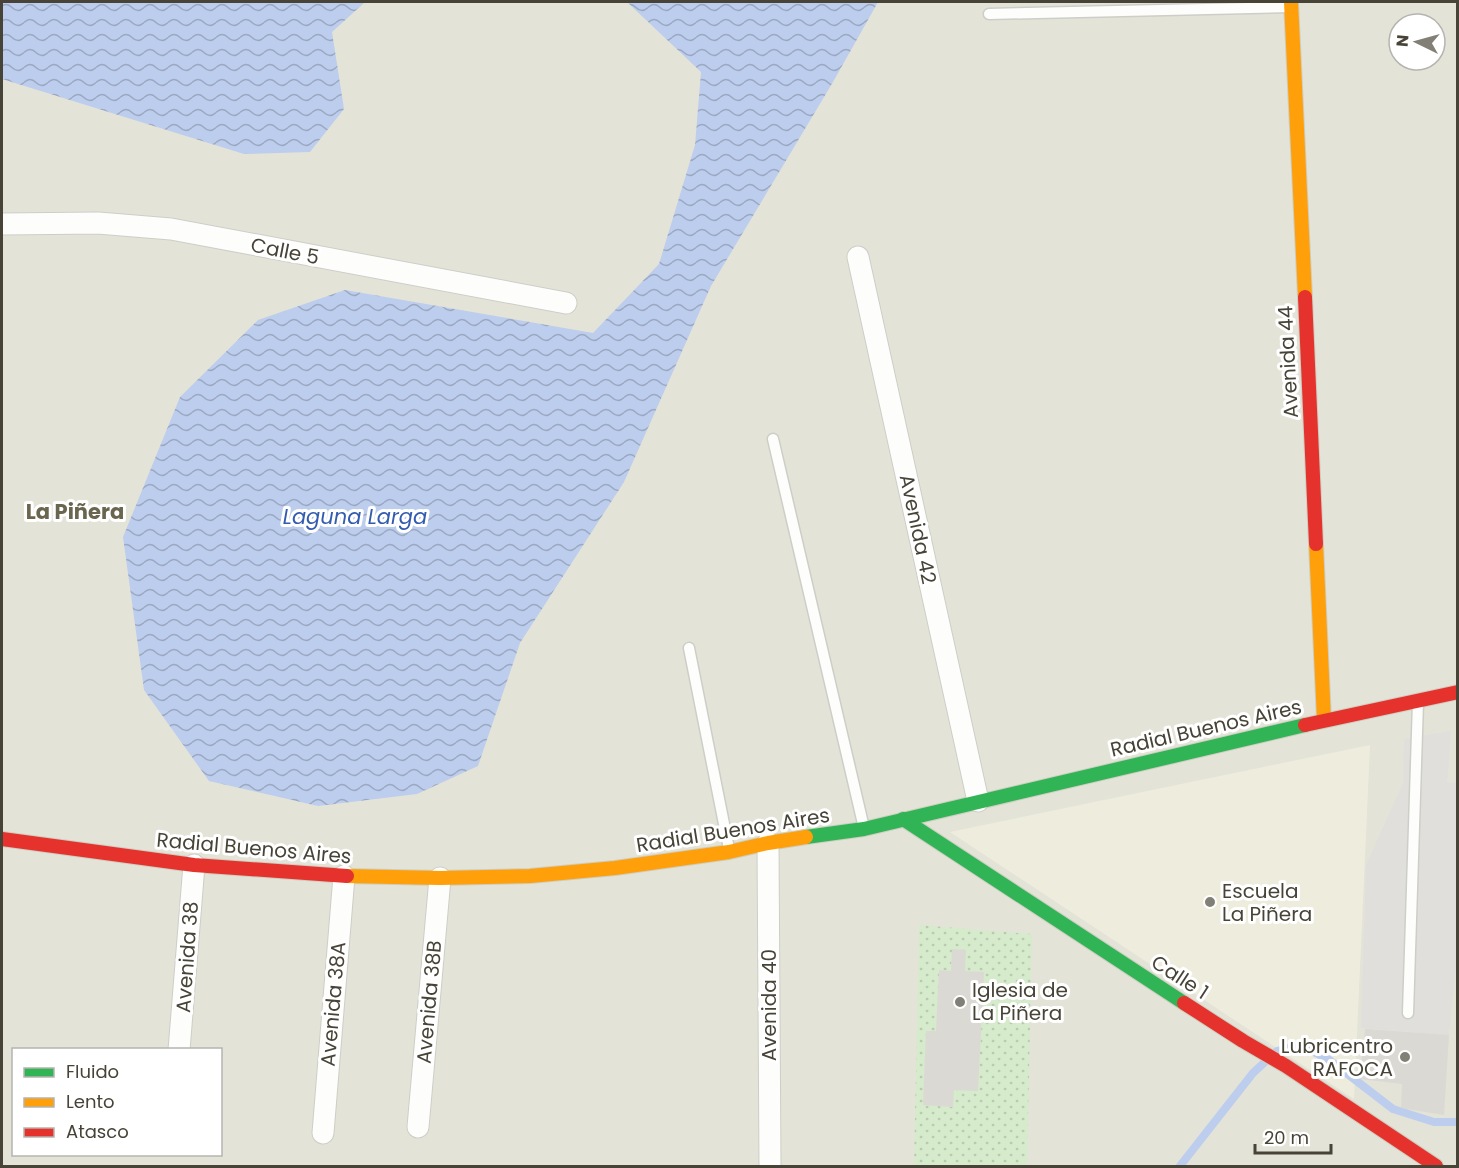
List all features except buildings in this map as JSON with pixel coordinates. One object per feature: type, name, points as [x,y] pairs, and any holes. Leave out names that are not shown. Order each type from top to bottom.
[{"type":"main road","name":"Avenida 44","points":[[1291,4],[1324,720]]},
{"type":"main road","name":"Radial Buenos Aires","points":[[2,839],[194,865],[344,876],[440,878],[541,875],[615,868],[729,852],[768,843],[864,829],[1324,720],[1458,692]]},
{"type":"main road","name":"Calle 1","points":[[903,819],[1243,1041],[1286,1066],[1436,1167]]},
{"type":"street","name":"Calle 5","points":[[2,224],[98,223],[171,229],[566,303]]},
{"type":"street","name":"Avenida 42","points":[[858,257],[978,801]]},
{"type":"street","name":"Avenida 40","points":[[768,843],[770,1167]]},
{"type":"street","name":"Avenida 38","points":[[179,1048],[194,865]]},
{"type":"street","name":"Avenida 38A","points":[[323,1133],[344,876]]},
{"type":"street","name":"Avenida 38B","points":[[418,1127],[440,878]]},
{"type":"lane","points":[[989,14],[1291,4]]},
{"type":"lane","points":[[773,438],[864,829]]},
{"type":"lane","points":[[689,648],[729,852]]},
{"type":"lane","points":[[1408,1013],[1418,701]]},
{"type":"shaded area","points":[[2,2],[1457,2],[1457,1166],[2,1166]]},
{"type":"shaded area","points":[[1451,731],[1447,782],[1457,783],[1458,947],[1449,1035],[1361,1028],[1366,865],[1403,783],[1404,739]]},
{"type":"shaded area","name":"Escuela La Piñera","points":[[1370,745],[1354,1099],[950,832]]},
{"type":"green space","points":[[919,925],[1032,934],[1027,1166],[914,1166]],"holes":[[[952,950],[966,951],[965,971],[984,972],[978,1090],[954,1090],[953,1107],[923,1105],[926,1031],[936,1031],[940,970],[951,971]]]},
{"type":"water","points":[[2,2],[365,2],[332,32],[344,109],[310,152],[244,154],[2,79]]},
{"type":"water","name":"Laguna Larga","points":[[627,2],[878,2],[711,286],[624,482],[520,643],[478,766],[417,794],[318,806],[209,781],[144,690],[123,537],[180,397],[258,320],[345,290],[593,333],[659,264],[695,145],[701,72]]},
{"type":"waterway","points":[[1277,1051],[1292,1047],[1307,1049],[1328,1059],[1393,1109],[1434,1122],[1458,1122]]},
{"type":"waterway","points":[[1180,1166],[1253,1073],[1266,1061]]},
{"type":"traffic: fast","points":[[806,837],[864,829],[1305,725]]},
{"type":"traffic: fast","points":[[903,819],[1184,1003]]},
{"type":"traffic: slow","points":[[1291,2],[1305,297]]},
{"type":"traffic: slow","points":[[1316,544],[1324,720]]},
{"type":"traffic: slow","points":[[347,876],[440,878],[530,876],[615,868],[729,852],[806,837]]},
{"type":"traffic: jam","points":[[1305,297],[1316,544]]},
{"type":"traffic: jam","points":[[1305,725],[1458,692]]},
{"type":"traffic: jam","points":[[2,839],[194,865],[347,876]]},
{"type":"traffic: jam","points":[[1184,1003],[1286,1066],[1436,1166]]},
{"type":"place","name":"Escuela La Piñera","points":[[1210,902]]},
{"type":"place","name":"Iglesia de La Piñera","points":[[960,1002]]},
{"type":"place","name":"Lubricentro RAFOCA","points":[[1405,1057]]},
{"type":"district","name":"La Piñera","points":[[75,511]]}]
